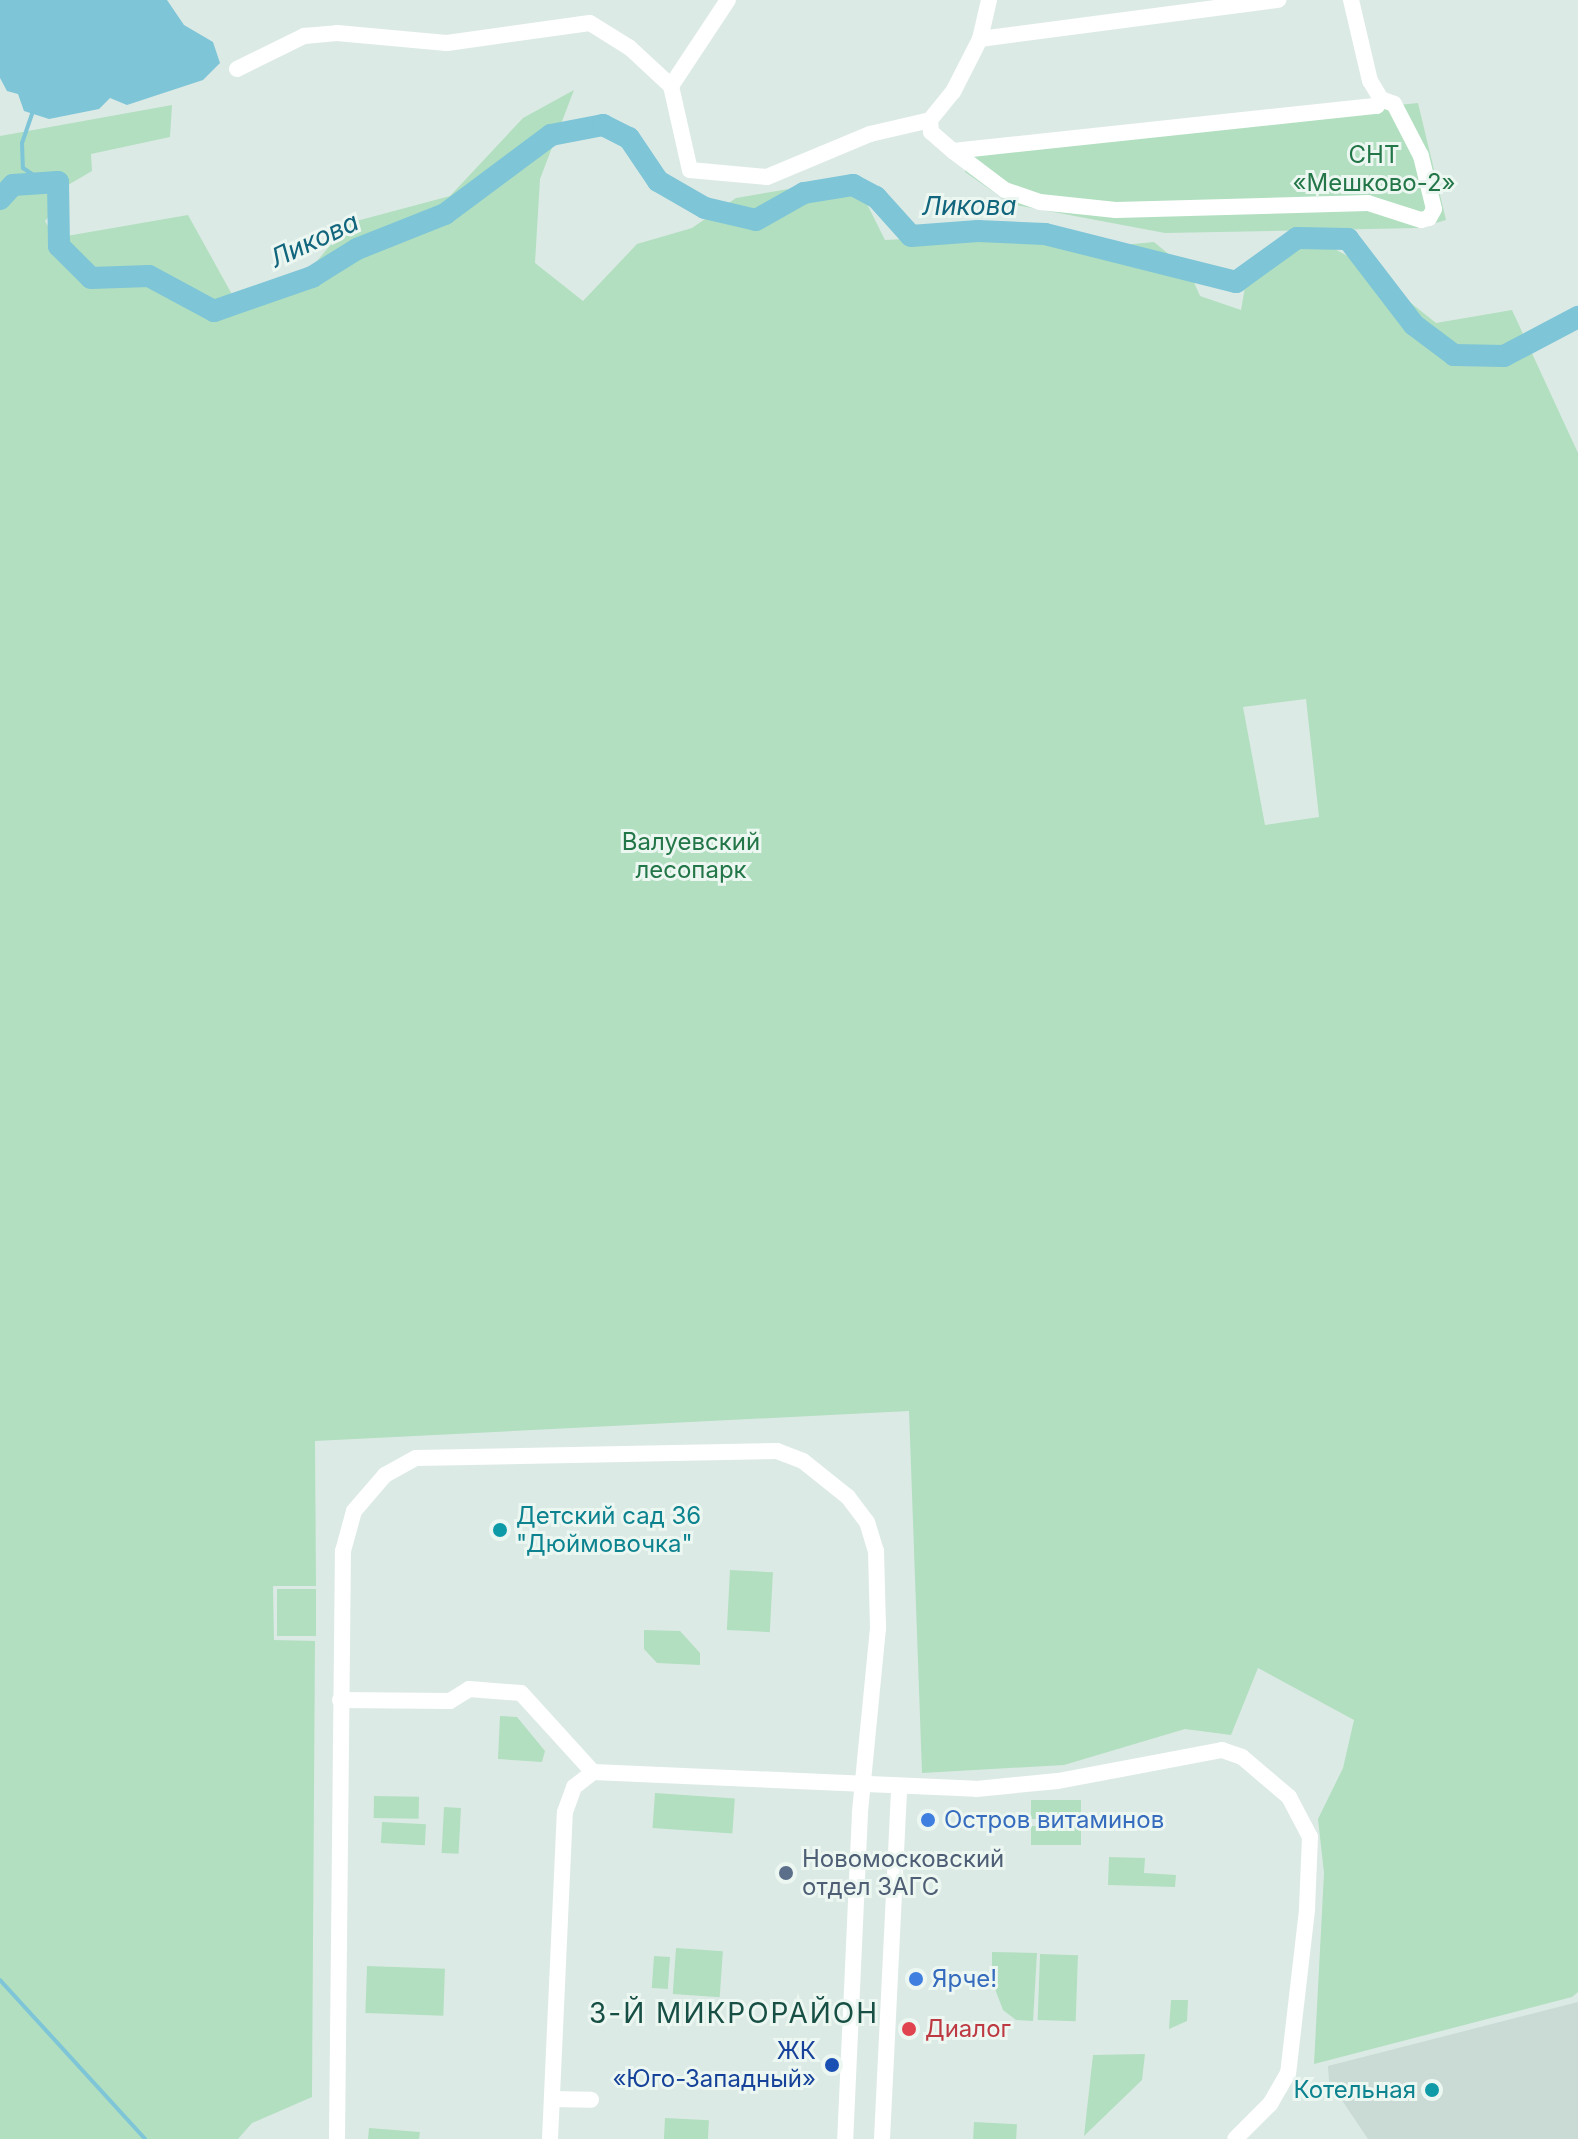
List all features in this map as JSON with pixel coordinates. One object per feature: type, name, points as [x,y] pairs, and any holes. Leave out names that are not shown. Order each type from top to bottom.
[{"type":"street","points":[[671,86],[728,0]]},
{"type":"street","points":[[237,69],[304,36],[337,33],[447,43],[590,23],[630,48],[671,86],[690,170],[724,176],[767,177],[870,134],[930,120],[953,92],[980,39],[989,0]]},
{"type":"street","points":[[980,39],[1278,0]]},
{"type":"street","points":[[930,120],[931,132],[1005,190],[1062,205],[1116,210],[1368,203],[1421,220],[1429,218],[1434,209],[1421,156],[1394,104],[1381,99],[1370,81],[1351,0]]},
{"type":"street","points":[[953,151],[1377,106],[1381,99]]},
{"type":"street","points":[[337,2139],[343,1551],[349,1525],[370,1490],[416,1458],[777,1451],[803,1461],[842,1487],[867,1522],[876,1551],[877,1655],[863,1785],[845,2139]]},
{"type":"street","points":[[340,1700],[450,1701],[469,1689],[521,1693],[593,1772]]},
{"type":"street","points":[[550,2139],[565,1812],[574,1787],[593,1772],[976,1789],[1058,1781],[1222,1750],[1242,1757],[1289,1797],[1307,1826],[1310,1862],[1292,2052],[1283,2085],[1235,2139]]},
{"type":"street","points":[[882,2139],[899,1787]]},
{"type":"street","points":[[552,2099],[591,2100]]},
{"type":"shaded area","points":[[1578,2002],[1578,2139],[1368,2139],[1329,2081],[1328,2066]]},
{"type":"green space","name":"Валуевский лесопарк","points":[[574,90],[540,179],[535,263],[583,301],[637,244],[692,228],[736,198],[854,178],[885,240],[1004,234],[1091,248],[1154,242],[1189,271],[1200,296],[1241,310],[1249,264],[1304,232],[1362,264],[1436,323],[1512,310],[1578,453],[1578,1992],[1572,1997],[1314,2064],[1324,1873],[1318,1819],[1343,1768],[1354,1720],[1258,1668],[1231,1735],[1185,1729],[1064,1765],[922,1773],[909,1411],[315,1441],[316,1586],[273,1586],[274,1640],[315,1641],[312,2097],[252,2123],[238,2139],[0,2139],[0,136],[172,105],[170,137],[91,154],[92,171],[68,185],[66,198],[45,221],[55,238],[188,215],[239,307],[296,286],[349,223],[450,196],[523,118]],"holes":[[[1306,699],[1319,817],[1265,825],[1243,707]]]},
{"type":"green space","name":"СНТ «Мешково-2»","points":[[1418,103],[1446,220],[1419,228],[1165,233],[1011,204],[965,172],[969,150]]},
{"type":"green space","points":[[730,1570],[773,1572],[770,1632],[727,1630]]},
{"type":"green space","points":[[277,1589],[316,1589],[316,1636],[277,1636]]},
{"type":"green space","points":[[644,1630],[680,1631],[700,1653],[700,1665],[657,1663],[644,1649]]},
{"type":"green space","points":[[500,1716],[517,1717],[545,1751],[542,1762],[498,1759]]},
{"type":"green space","points":[[655,1793],[735,1799],[732,1833],[653,1828]]},
{"type":"green space","points":[[374,1796],[419,1797],[419,1819],[374,1818]]},
{"type":"green space","points":[[1031,1800],[1081,1800],[1081,1819],[1031,1819]]},
{"type":"green space","points":[[444,1807],[461,1808],[459,1854],[442,1853]]},
{"type":"green space","points":[[382,1822],[426,1824],[425,1845],[381,1843]]},
{"type":"green space","points":[[1031,1826],[1081,1826],[1081,1845],[1031,1845]]},
{"type":"green space","points":[[1109,1857],[1145,1858],[1144,1873],[1176,1875],[1175,1887],[1108,1885]]},
{"type":"green space","points":[[676,1948],[723,1951],[720,1997],[673,1994]]},
{"type":"green space","points":[[992,1952],[1037,1953],[1033,2021],[1016,2020],[1003,2010],[992,1981]]},
{"type":"green space","points":[[1040,1954],[1078,1955],[1076,2021],[1038,2020]]},
{"type":"green space","points":[[654,1956],[670,1957],[668,1989],[652,1988]]},
{"type":"green space","points":[[367,1966],[445,1969],[443,2016],[365,2013]]},
{"type":"green space","points":[[1171,2000],[1188,2000],[1187,2021],[1169,2029]]},
{"type":"green space","points":[[1145,2054],[1142,2080],[1084,2136],[1093,2055]]},
{"type":"green space","points":[[665,2118],[709,2120],[708,2139],[664,2139]]},
{"type":"green space","points":[[974,2122],[1017,2124],[1016,2139],[973,2139]]},
{"type":"green space","points":[[369,2128],[420,2132],[419,2139],[368,2139]]},
{"type":"water","points":[[0,0],[167,0],[184,25],[213,42],[220,63],[203,80],[127,105],[110,98],[99,109],[49,119],[24,111],[18,94],[7,91],[0,78]]},
{"type":"waterway","points":[[32,114],[22,143],[23,168],[44,182]]},
{"type":"waterway","name":"Ликова","points":[[0,199],[13,185],[58,182],[59,246],[91,278],[149,276],[214,311],[312,277],[357,249],[445,214],[551,135],[603,125],[629,138],[658,181],[705,208],[756,220],[804,193],[853,185],[876,197],[911,236],[978,231],[1045,234],[1236,282],[1297,238],[1348,239],[1414,325],[1454,355],[1504,356],[1578,317]]},
{"type":"waterway","points":[[0,1980],[145,2139]]},
{"type":"place","name":"Детский сад 36 \"Дюймовочка\"","points":[[500,1530]]},
{"type":"place","name":"Остров витаминов","points":[[928,1820]]},
{"type":"place","name":"Новомосковский отдел ЗАГС","points":[[786,1873]]},
{"type":"place","name":"Ярче!","points":[[916,1979]]},
{"type":"place","name":"Диалог","points":[[909,2029]]},
{"type":"place","name":"ЖК «Юго-Западный»","points":[[832,2065]]},
{"type":"place","name":"Котельная","points":[[1432,2090]]},
{"type":"district","name":"3-Й МИКРОРАЙОН","points":[[734,2013]]}]
